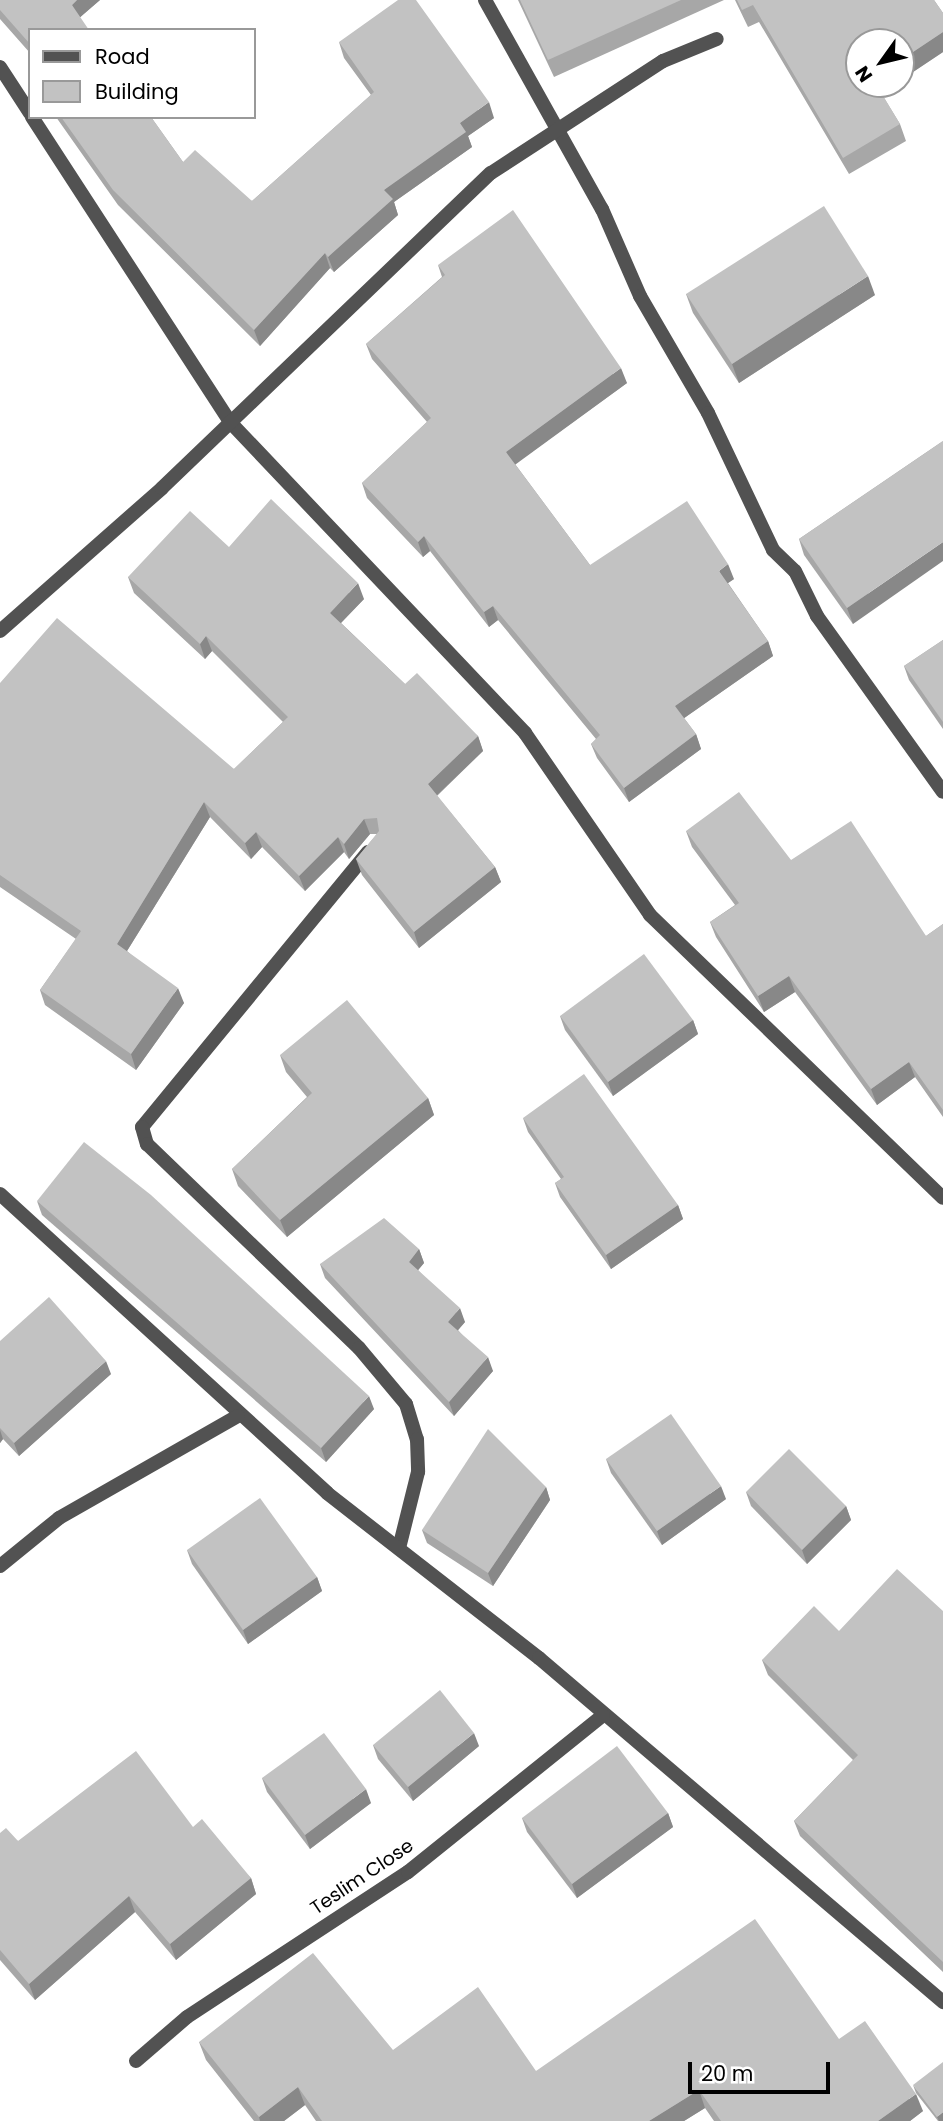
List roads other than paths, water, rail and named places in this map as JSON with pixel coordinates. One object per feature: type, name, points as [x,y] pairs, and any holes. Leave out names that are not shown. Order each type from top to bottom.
[{"type":"street","points":[[485,0],[708,412],[773,550],[794,571],[847,661],[943,792]]},
{"type":"street","points":[[0,631],[230,422],[491,173],[663,61],[717,39]]},
{"type":"street","points":[[0,67],[28,110]]},
{"type":"street","points":[[34,119],[230,422],[525,733],[650,915],[943,1198]]},
{"type":"street","points":[[377,841],[142,1127],[147,1144],[359,1348],[406,1404],[418,1439],[418,1472],[400,1544]]},
{"type":"street","points":[[0,1194],[238,1416],[400,1544],[943,2002]]},
{"type":"street","points":[[0,1566],[60,1518],[238,1416]]},
{"type":"street","name":"Teslim Close","points":[[136,2061],[187,2017],[408,1872],[603,1715]]}]
